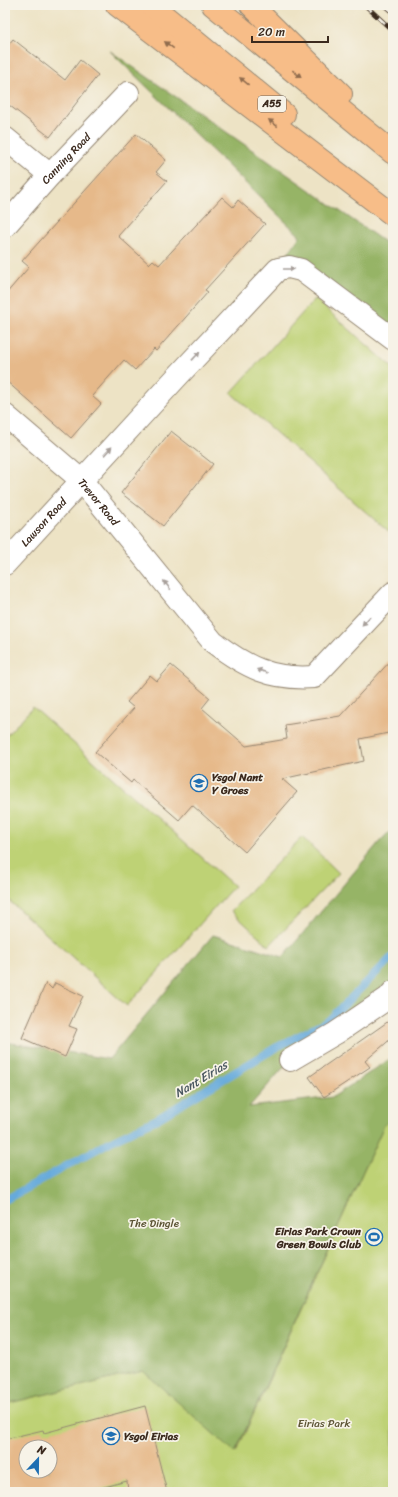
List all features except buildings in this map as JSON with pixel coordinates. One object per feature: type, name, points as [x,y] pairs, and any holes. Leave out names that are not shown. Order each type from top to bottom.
[{"type":"highway","points":[[117,5],[393,215]]},
{"type":"highway","name":"A55","points":[[151,5],[393,203]]},
{"type":"highway","points":[[213,5],[393,153]]},
{"type":"highway","points":[[251,5],[393,145]]},
{"type":"street","name":"Canning Road","points":[[5,226],[50,174],[128,93]]},
{"type":"street","points":[[5,138],[50,174]]},
{"type":"street","name":"Trevor Road","points":[[393,339],[301,270],[289,267],[278,269],[82,480],[213,642],[249,666],[274,675],[296,678],[314,677],[393,593]]},
{"type":"street","points":[[5,415],[82,480]]},
{"type":"street","name":"Lawson Road","points":[[5,564],[82,480]]},
{"type":"street","points":[[290,1060],[336,1034],[388,998],[393,992]]},
{"type":"green space","points":[[110,51],[393,248],[393,339],[301,270],[278,269],[300,236]]},
{"type":"green space","points":[[315,299],[393,368],[393,536],[231,393]]},
{"type":"green space","points":[[33,707],[234,886],[127,1006],[5,897],[5,737]]},
{"type":"green space","name":"The Dingle","points":[[393,828],[393,991],[290,1060],[249,1107],[333,1097],[393,1057],[393,1119],[384,1125],[235,1453],[143,1371],[5,1404],[5,1042],[109,1059],[213,935],[283,957],[381,840]]},
{"type":"green space","points":[[302,837],[339,873],[269,946],[231,911]]},
{"type":"green space","name":"Eirias Park","points":[[393,1119],[393,1492],[5,1492],[5,1404],[143,1371],[236,1453],[384,1125]]},
{"type":"waterway","name":"Nant Eirias","points":[[5,1200],[115,1139],[157,1119],[277,1047],[328,1021],[393,956]]},
{"type":"railway","points":[[365,5],[393,31]]},
{"type":"railway","points":[[385,5],[393,12]]},
{"type":"place","name":"Ysgol Nant Y Groes","points":[[199,783]]},
{"type":"place","name":"Eirias Park Crown Green Bowls Club","points":[[374,1237]]},
{"type":"place","name":"Ysgol Eirias","points":[[111,1436]]}]
